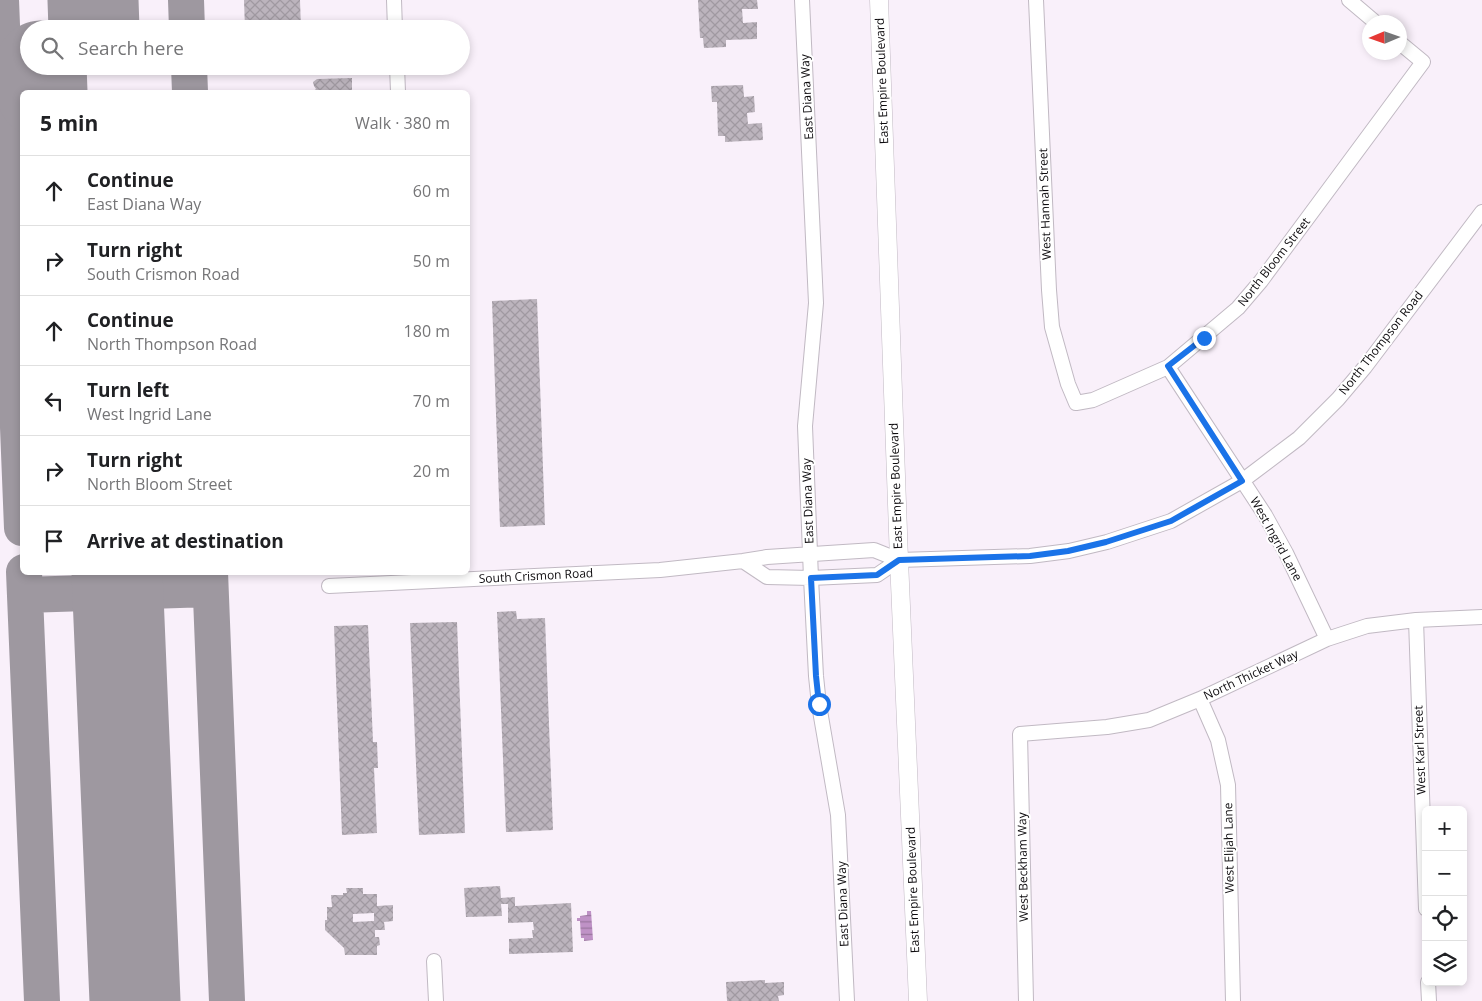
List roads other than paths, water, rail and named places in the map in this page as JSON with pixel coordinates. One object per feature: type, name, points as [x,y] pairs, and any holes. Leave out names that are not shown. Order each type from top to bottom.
[{"type":"street","points":[[394,0],[395,20]]},
{"type":"street","name":"East Diana Way","points":[[802,0],[816,303],[805,426],[811,578],[819,704],[838,815],[846,1001]]},
{"type":"street","name":"East Empire Boulevard","points":[[879,0],[899,560],[918,1001]]},
{"type":"street","name":"West Hannah Street","points":[[1036,0],[1052,327],[1068,384],[1076,403]]},
{"type":"street","points":[[1349,0],[1367,15]]},
{"type":"street","name":"North Bloom Street","points":[[1076,403],[1093,400],[1168,366],[1238,308],[1261,281],[1423,62],[1407,49]]},
{"type":"street","points":[[397,75],[398,90]]},
{"type":"street","name":"North Thompson Road","points":[[899,560],[1030,556],[1068,551],[1106,542],[1171,521],[1242,481],[1299,438],[1343,393],[1365,367],[1482,212]]},
{"type":"street","name":"West Ingrid Lane","points":[[1168,366],[1265,516],[1286,553],[1327,639]]},
{"type":"street","name":"South Crismon Road","points":[[329,586],[660,570],[767,557],[874,550],[899,560]]},
{"type":"street","points":[[743,561],[767,577],[811,578],[877,575],[899,560]]},
{"type":"street","name":"North Thicket Way","points":[[1020,734],[1107,727],[1149,720],[1200,699],[1327,639],[1367,626],[1416,620],[1482,617]]},
{"type":"street","name":"West Karl Street","points":[[1416,620],[1426,896]]},
{"type":"street","name":"West Elijah Lane","points":[[1200,699],[1218,740],[1228,784],[1233,1001]]},
{"type":"street","name":"West Beckham Way","points":[[1020,734],[1026,1001]]},
{"type":"street","points":[[434,961],[436,1001]]},
{"type":"street","points":[[1428,986],[1429,1001]]}]
